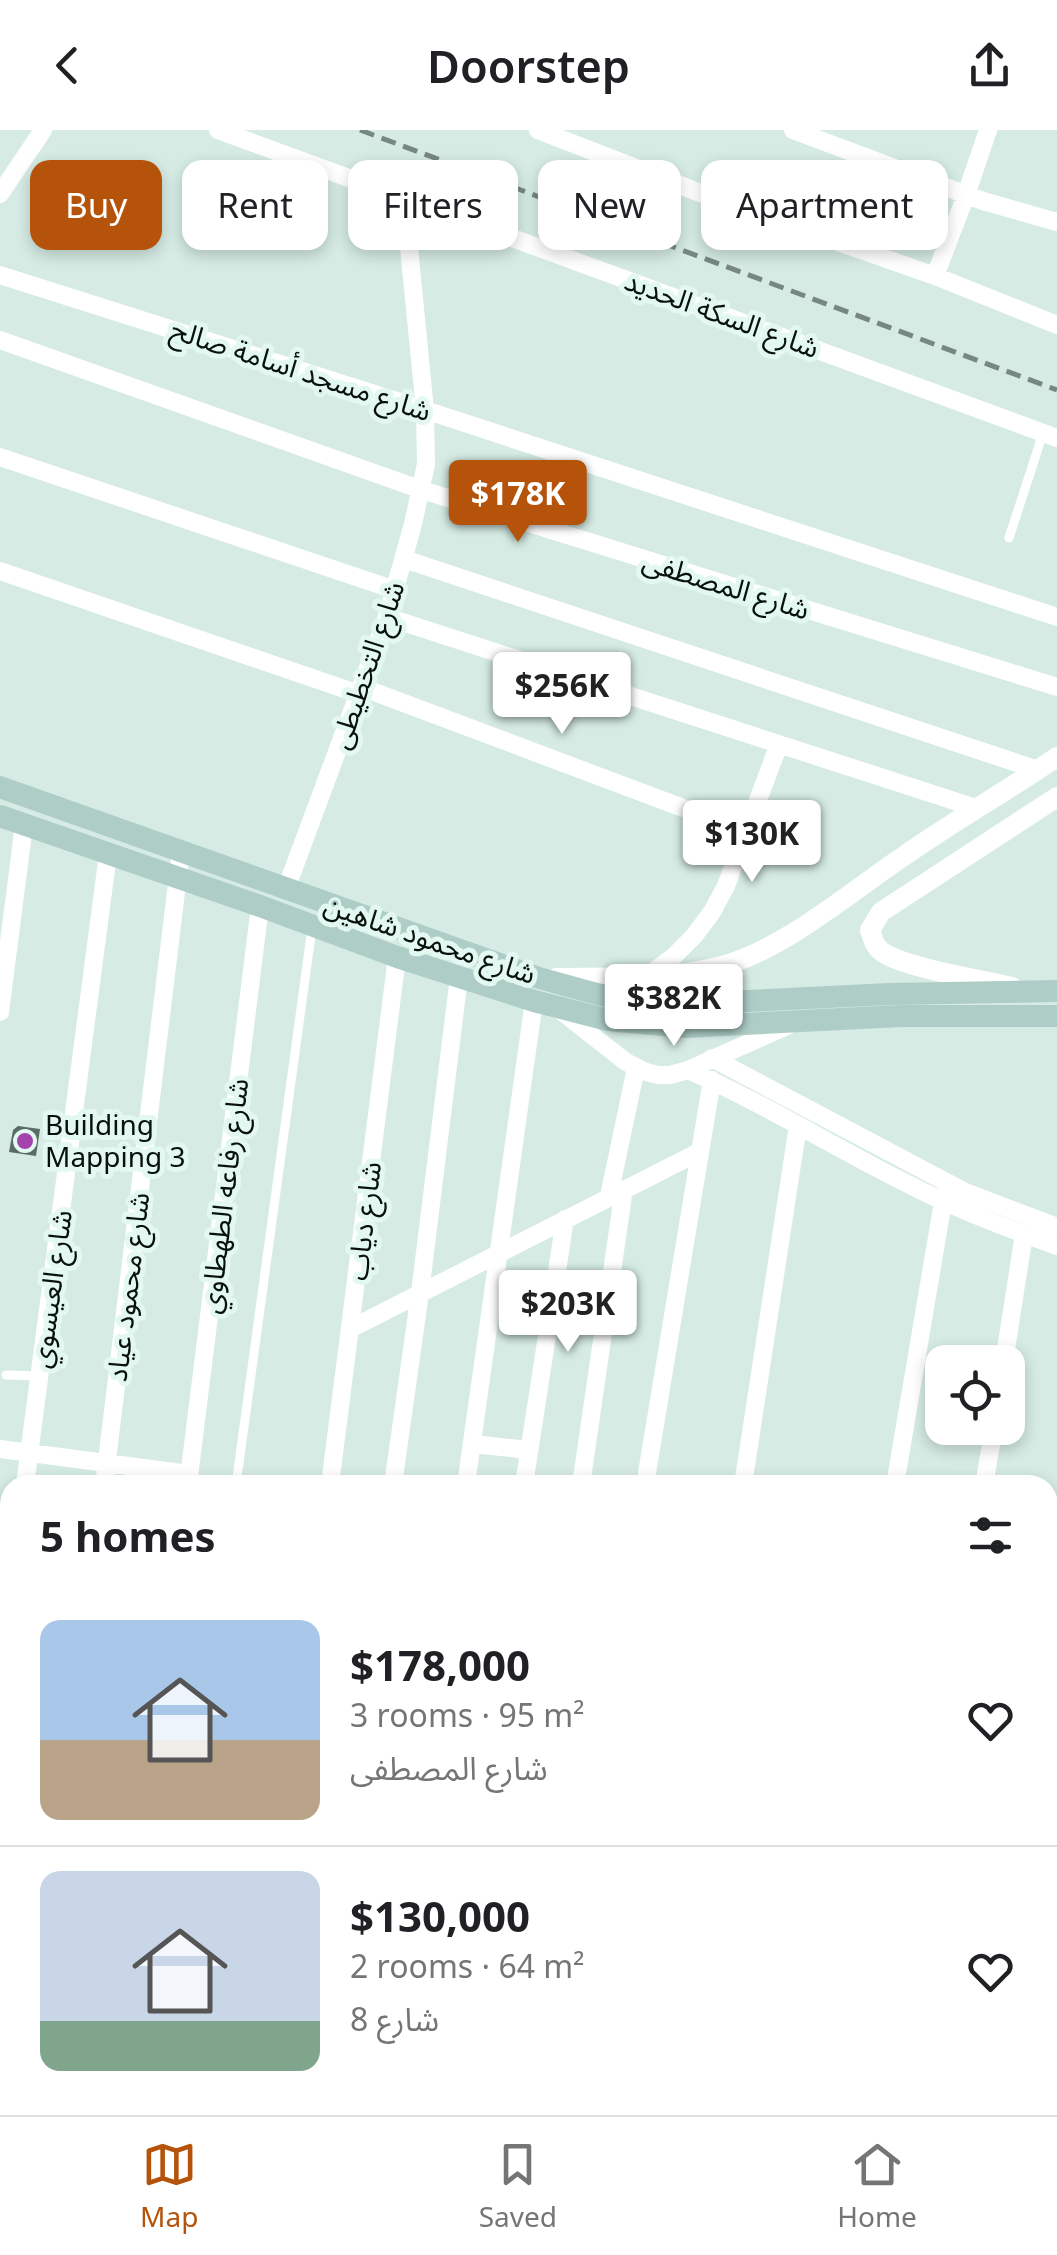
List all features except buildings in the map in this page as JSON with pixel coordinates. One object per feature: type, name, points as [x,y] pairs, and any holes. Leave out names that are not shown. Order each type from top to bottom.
[{"type":"main road","name":"شارع محمود شاهين","points":[[0,786],[540,978],[611,997],[686,1004],[1057,991]]},
{"type":"main road","name":"شارع محمود شاهين","points":[[0,816],[397,957],[608,1020],[718,1026],[900,1016],[1057,1016]]},
{"type":"street","points":[[0,194],[44,130]]},
{"type":"street","name":"شارع السكة الحديد","points":[[218,130],[348,177]]},
{"type":"street","points":[[538,130],[1057,325]]},
{"type":"street","points":[[793,130],[966,195],[1057,222]]},
{"type":"street","points":[[935,276],[988,130]]},
{"type":"street","name":"شارع السكة الحديد","points":[[518,239],[1050,436]]},
{"type":"street","name":"شارع التخطيطى","points":[[286,889],[387,616],[422,490],[426,464],[424,410],[409,250]]},
{"type":"street","name":"شارع مسجد أسامة صالح","points":[[0,275],[1057,617]]},
{"type":"street","name":"شارع المصطفى","points":[[0,340],[422,490],[1057,688]]},
{"type":"street","points":[[0,457],[395,590]]},
{"type":"street","points":[[404,558],[1038,770]]},
{"type":"street","points":[[0,571],[360,691],[746,832]]},
{"type":"street","points":[[387,616],[976,808]]},
{"type":"street","points":[[650,976],[712,912],[726,886],[779,744]]},
{"type":"street","points":[[540,978],[650,976],[707,969],[752,956],[1057,757]]},
{"type":"street","points":[[1028,991],[884,954],[874,943],[870,930],[881,912],[1057,797]]},
{"type":"street","points":[[0,1012],[24,825]]},
{"type":"street","name":"شارع محمود عياد","points":[[105,1475],[181,852]]},
{"type":"street","name":"شارع العيسوي","points":[[27,1475],[108,854]]},
{"type":"street","name":"شارع رفاعه الطهطاوي","points":[[189,1475],[260,906]]},
{"type":"street","name":"شارع دياب","points":[[331,1475],[397,957]]},
{"type":"street","points":[[394,1475],[459,977]]},
{"type":"street","points":[[467,1475],[499,1253],[544,1003],[636,1068],[670,1076],[799,1020]]},
{"type":"street","points":[[712,1058],[798,1125],[944,1192],[1056,1222]]},
{"type":"street","points":[[581,1475],[636,1068]]},
{"type":"street","points":[[688,1070],[712,1080],[742,1084],[1024,1234],[1057,1246]]},
{"type":"street","points":[[647,1475],[712,1080]]},
{"type":"street","points":[[745,1475],[798,1125]]},
{"type":"street","points":[[350,1329],[699,1152]]},
{"type":"street","points":[[896,1475],[944,1192]]},
{"type":"street","points":[[525,1475],[565,1219]]},
{"type":"street","points":[[1007,1345],[1024,1234]]},
{"type":"street","points":[[472,1444],[529,1450]]},
{"type":"street","points":[[986,1475],[991,1445]]},
{"type":"street","points":[[0,1450],[107,1463],[164,1475]]},
{"type":"lane","points":[[1008,538],[1050,436]]},
{"type":"lane","points":[[237,1475],[312,926]]},
{"type":"lane","points":[[6,1374],[40,1376]]},
{"type":"railway","points":[[360,130],[1057,390]]},
{"type":"place","name":"Building Mapping 3","points":[[25,1141]]}]
